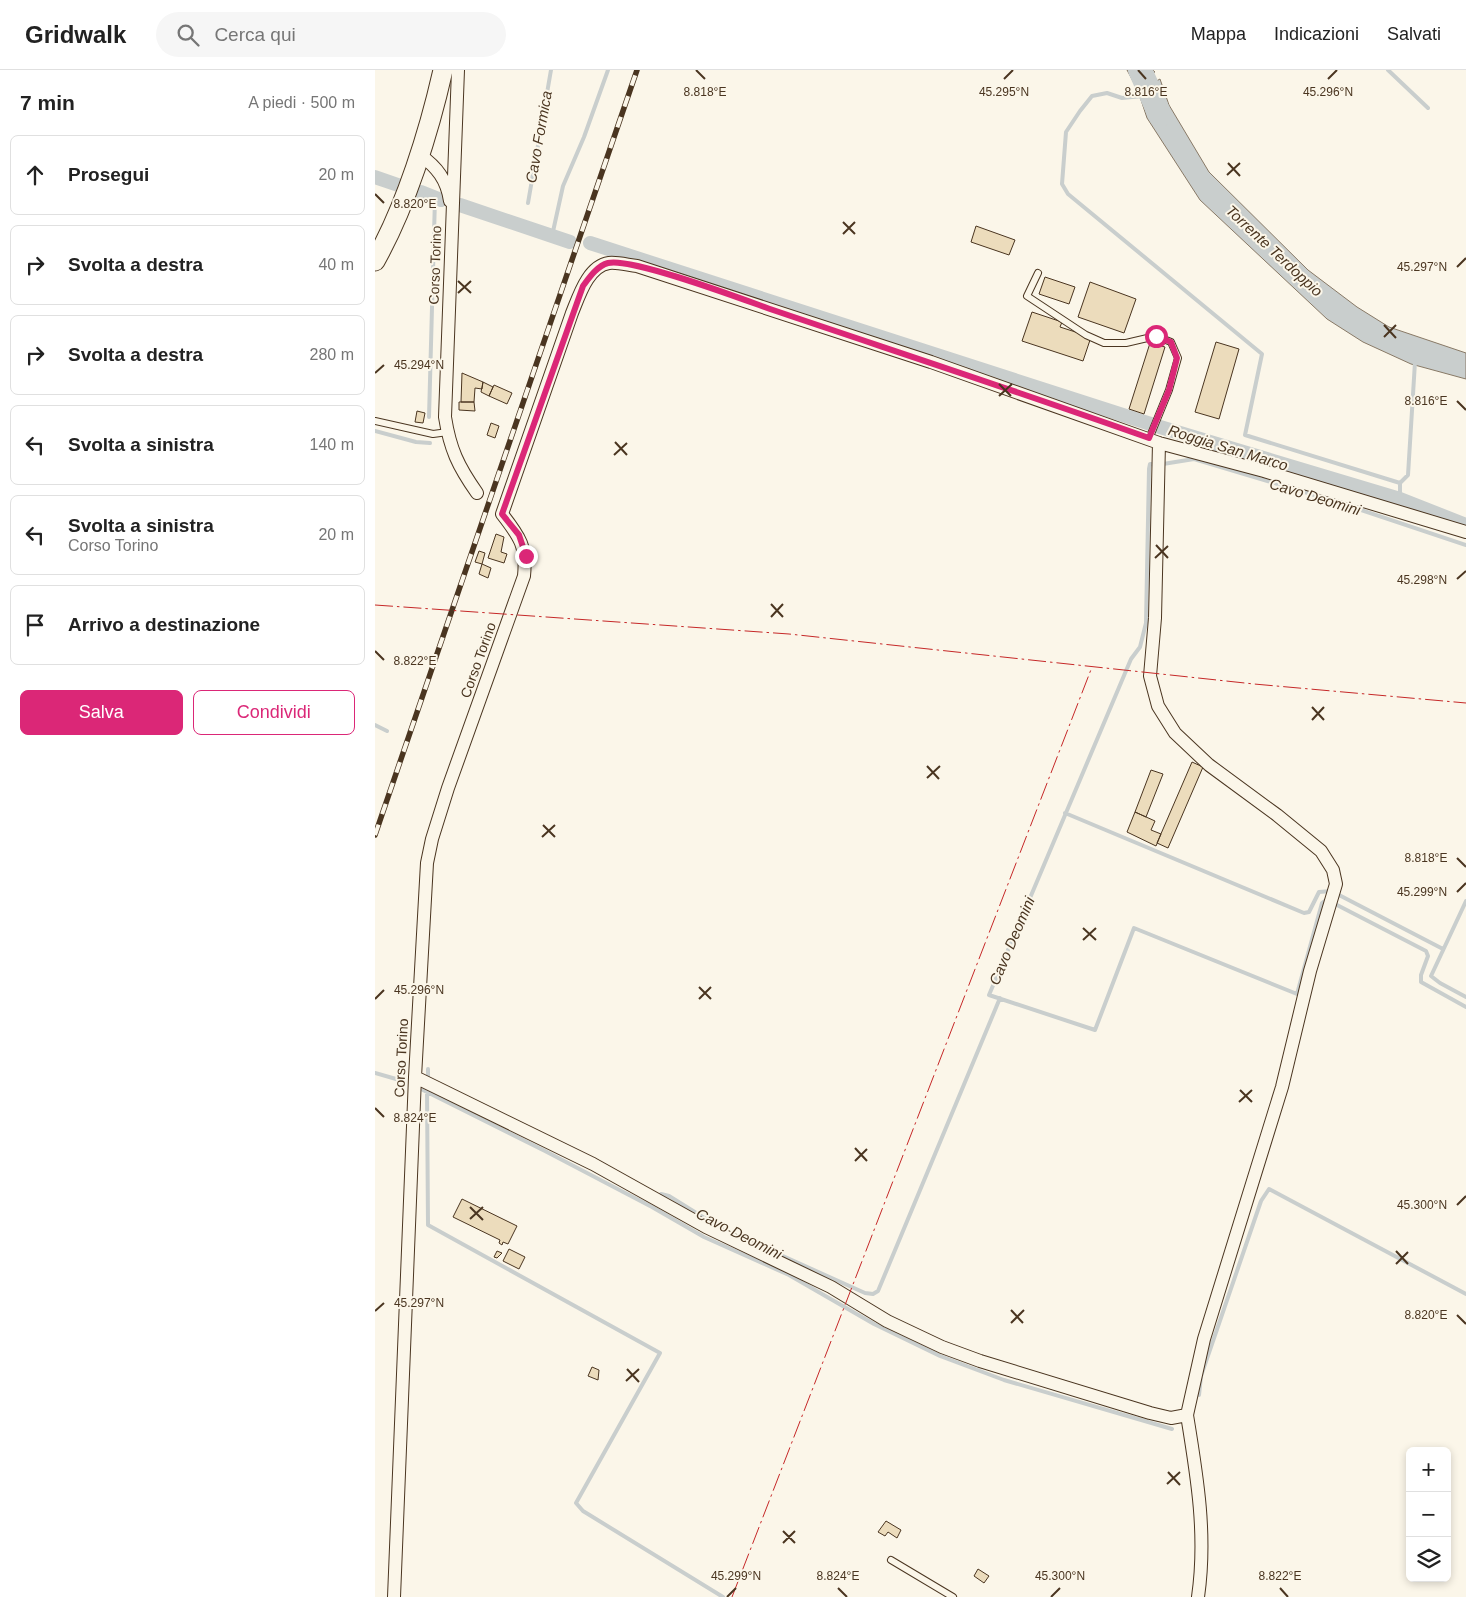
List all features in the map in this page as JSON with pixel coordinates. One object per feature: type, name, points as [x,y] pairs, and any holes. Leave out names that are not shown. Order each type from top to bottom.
[{"type":"main road","points":[[375,261],[413,175],[435,105],[443,70]]},
{"type":"street","name":"Corso Torino","points":[[458,70],[455,187],[451,211],[445,417],[450,444],[460,469],[477,493]]},
{"type":"street","name":"Corso Torino","points":[[420,154],[435,166],[448,187],[451,211]]},
{"type":"street","name":"Corso Torino","points":[[394,1597],[415,1077],[427,863],[432,839],[448,788],[524,576],[526,556],[519,535],[502,514],[583,286],[592,274],[607,263],[637,266],[719,291],[1154,437]]},
{"type":"street","points":[[1198,1597],[1202,1553],[1201,1499],[1187,1415],[1204,1339],[1282,1087],[1310,972],[1335,884],[1333,870],[1321,851],[1277,815],[1209,766],[1175,733],[1158,706],[1150,676],[1155,618],[1154,437],[1466,532]]},
{"type":"street","points":[[415,1077],[593,1164],[706,1227],[831,1287],[887,1321],[941,1346],[979,1361],[1150,1413],[1171,1418],[1187,1415]]},
{"type":"lane","points":[[1038,273],[1027,296],[1086,335],[1104,343],[1127,343],[1156,336],[1171,342],[1177,358],[1154,437]]},
{"type":"lane","points":[[375,420],[433,434],[448,432]]},
{"type":"lane","points":[[891,1560],[953,1597]]},
{"type":"water","points":[[1127,70],[1153,70],[1155,72],[1134,83]]},
{"type":"water","points":[[1160,79],[1169,105],[1209,172],[1308,270],[1357,307],[1389,327],[1466,353],[1466,379],[1411,364],[1363,342],[1327,319],[1200,200],[1147,118],[1138,91]]},
{"type":"building","points":[[976,226],[1015,240],[1009,255],[971,242]]},
{"type":"building","points":[[1045,277],[1075,287],[1069,304],[1039,294]]},
{"type":"building","points":[[1090,282],[1136,299],[1124,333],[1078,317]]},
{"type":"building","points":[[1032,312],[1062,322],[1060,327],[1091,337],[1083,361],[1022,341]]},
{"type":"building","points":[[1216,342],[1239,349],[1219,419],[1195,412]]},
{"type":"building","points":[[1150,343],[1165,347],[1144,414],[1129,409]]},
{"type":"building","points":[[462,373],[483,382],[482,389],[475,388],[474,402],[461,402]]},
{"type":"building","points":[[483,382],[493,387],[489,396],[481,392]]},
{"type":"building","points":[[494,385],[512,393],[507,404],[489,396]]},
{"type":"building","points":[[459,402],[474,402],[475,411],[459,410]]},
{"type":"building","points":[[417,411],[425,413],[423,423],[415,422]]},
{"type":"building","points":[[491,423],[499,426],[495,438],[487,435]]},
{"type":"building","points":[[496,534],[504,537],[501,552],[507,554],[504,563],[488,558]]},
{"type":"building","points":[[479,551],[485,553],[482,564],[475,562]]},
{"type":"building","points":[[482,564],[491,568],[488,578],[479,574]]},
{"type":"building","points":[[1192,762],[1203,767],[1168,848],[1157,843]]},
{"type":"building","points":[[1151,770],[1163,774],[1146,817],[1135,812]]},
{"type":"building","points":[[1135,812],[1155,821],[1151,830],[1161,834],[1156,846],[1127,832]]},
{"type":"building","points":[[462,1199],[517,1226],[508,1244],[503,1242],[502,1245],[499,1243],[500,1240],[453,1217]]},
{"type":"building","points":[[509,1249],[525,1257],[519,1269],[503,1261]]},
{"type":"building","points":[[497,1251],[502,1253],[497,1258],[494,1257]]},
{"type":"building","points":[[592,1367],[599,1370],[598,1380],[588,1376]]},
{"type":"building","points":[[886,1521],[901,1530],[897,1538],[888,1532],[885,1536],[878,1532]]},
{"type":"building","points":[[978,1569],[989,1576],[984,1583],[974,1576]]},
{"type":"waterway","name":"Cavo Formica","points":[[528,203],[551,70]]},
{"type":"waterway","points":[[552,236],[563,186],[584,137],[608,70]]},
{"type":"waterway","name":"Torrente Terdoppio","points":[[1140,70],[1160,115]]},
{"type":"waterway","points":[[1388,70],[1428,108]]},
{"type":"waterway","points":[[1143,96],[1122,98],[1107,93],[1092,96],[1080,111],[1066,132],[1062,184],[1068,194],[1262,354],[1245,435],[1400,483],[1400,499]]},
{"type":"waterway","name":"Roggia San Marco","points":[[375,177],[398,185]]},
{"type":"waterway","name":"Roggia San Marco","points":[[421,192],[441,200]]},
{"type":"waterway","points":[[429,417],[435,198]]},
{"type":"waterway","name":"Roggia San Marco","points":[[460,205],[570,242]]},
{"type":"waterway","name":"Roggia San Marco","points":[[590,243],[1160,427],[1400,499],[1466,525]]},
{"type":"waterway","points":[[1400,483],[1408,475],[1415,362]]},
{"type":"waterway","points":[[375,431],[416,442],[430,443]]},
{"type":"waterway","name":"Cavo Deomini","points":[[1163,464],[1194,459],[1331,500],[1466,545]]},
{"type":"waterway","name":"Cavo Deomini","points":[[1154,464],[1150,464],[1149,469],[1146,623],[1140,647],[1131,659],[989,995],[1095,1030],[1134,928],[1297,994],[1322,903],[1326,900]]},
{"type":"waterway","points":[[375,725],[387,731]]},
{"type":"waterway","points":[[1065,813],[1304,913],[1309,912],[1319,892],[1331,891]]},
{"type":"waterway","points":[[1339,895],[1443,949]]},
{"type":"waterway","points":[[1466,901],[1431,976],[1466,997]]},
{"type":"waterway","points":[[1337,905],[1426,951],[1428,956],[1421,975],[1421,982],[1466,1007]]},
{"type":"waterway","name":"Cavo Deomini","points":[[738,1236],[865,1293],[873,1294],[878,1291],[1000,998]]},
{"type":"waterway","points":[[428,1069],[428,1078]]},
{"type":"waterway","name":"Cavo Deomini","points":[[375,1073],[403,1081]]},
{"type":"waterway","points":[[423,1090],[545,1151],[652,1207],[704,1237],[789,1275],[874,1324],[940,1356],[1004,1380],[1172,1429]]},
{"type":"waterway","points":[[427,1090],[428,1225],[660,1353],[576,1503],[583,1511],[723,1597]]},
{"type":"waterway","points":[[1199,1395],[1201,1376],[1261,1201],[1269,1189],[1466,1294]]},
{"type":"waterway","name":"Cavo Deomini","points":[[661,1194],[669,1196],[714,1224]]},
{"type":"railway","points":[[375,835],[637,70]]},
{"type":"power","points":[[375,605],[789,634],[1254,684],[1466,703]]},
{"type":"power","points":[[732,1597],[1092,667]]},
{"type":"route","points":[[526,556],[519,535],[502,514],[583,286],[592,274],[607,263],[637,266],[719,291],[1149,438],[1169,390],[1177,358],[1171,342],[1156,336]]}]
